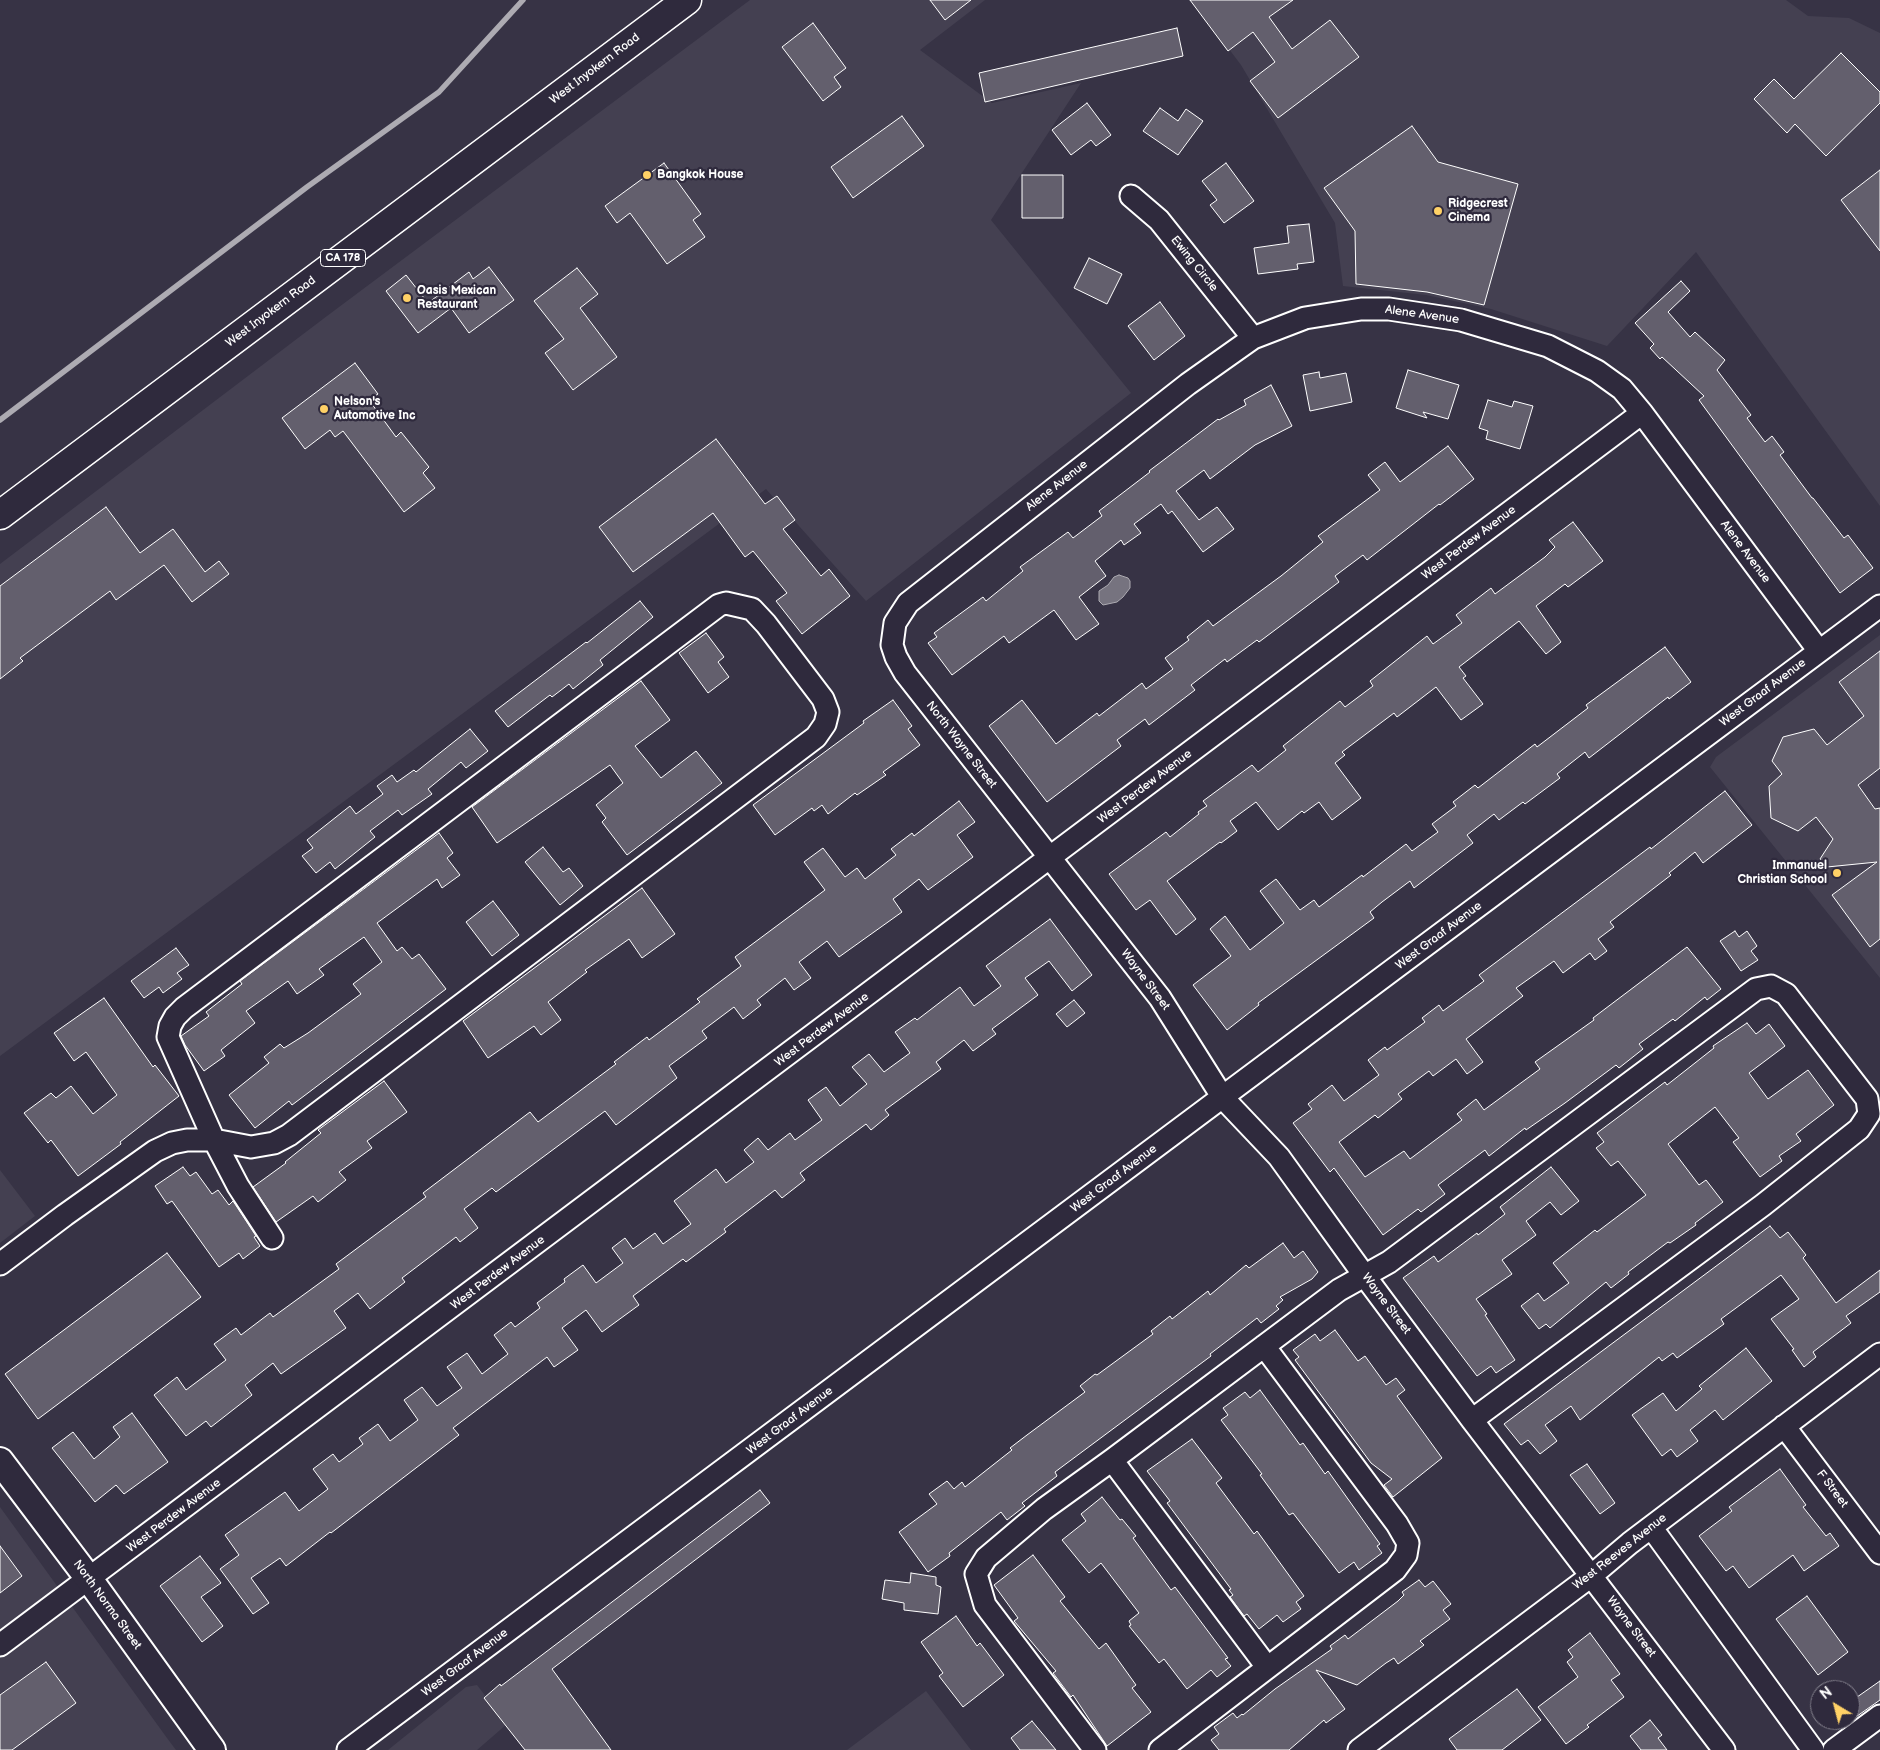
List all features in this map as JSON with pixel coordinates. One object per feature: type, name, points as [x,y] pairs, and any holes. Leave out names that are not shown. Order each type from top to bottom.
[{"type":"main road","name":"West Inyokern Road","points":[[0,515],[687,0]]},
{"type":"street","name":"Ewing Circle","points":[[1130,196],[1159,220],[1253,338]]},
{"type":"street","name":"Alene Avenue","points":[[895,623],[908,603],[1188,384],[1253,338],[1305,318],[1361,309],[1389,308],[1461,320],[1548,346],[1589,367],[1622,389],[1642,413],[1819,651]]},
{"type":"street","name":"West Perdew Avenue","points":[[0,1645],[1642,413]]},
{"type":"street","points":[[0,1264],[154,1152],[172,1143],[187,1140],[214,1140],[251,1147],[274,1143],[289,1135],[816,737],[825,724],[828,712],[823,698],[766,624],[752,609],[726,603],[720,605],[184,1008],[175,1017],[170,1026],[168,1037],[214,1140],[238,1186],[272,1238]]},
{"type":"street","name":"West Graaf Avenue","points":[[348,1750],[1880,606]]},
{"type":"street","name":"North Wayne Street","points":[[895,623],[892,645],[905,673],[1050,858]]},
{"type":"street","name":"Wayne Street","points":[[1050,858],[1160,998],[1223,1098],[1279,1157],[1472,1420],[1724,1750]]},
{"type":"street","points":[[1095,1750],[985,1605],[976,1574],[986,1558],[1044,1509],[1339,1290],[1389,1262],[1756,989],[1771,986],[1786,994],[1867,1099],[1869,1114],[1859,1129],[1763,1205],[1472,1420]]},
{"type":"street","points":[[1160,1750],[1395,1570],[1406,1555],[1408,1543],[1397,1524],[1264,1346]]},
{"type":"street","name":"West Reeves Avenue","points":[[1359,1750],[1591,1576],[1651,1527],[1880,1354]]},
{"type":"street","name":"F Street","points":[[1784,1426],[1880,1553]]},
{"type":"street","points":[[1112,1460],[1267,1667]]},
{"type":"street","name":"North Norma Street","points":[[0,1461],[89,1579],[212,1750]]},
{"type":"street","points":[[1651,1527],[1813,1750]]},
{"type":"street","points":[[1834,1750],[1880,1716]]},
{"type":"shaded area","points":[[750,0],[985,0],[920,50],[992,103],[1081,83],[991,220],[1131,393],[866,601],[766,489],[0,1056],[0,564],[327,316]]},
{"type":"shaded area","points":[[1192,0],[1786,0],[1808,16],[1849,18],[1880,33],[1880,506],[1696,252],[1607,346],[1491,309],[1426,295],[1343,286],[1335,223],[1241,65]]},
{"type":"shaded area","points":[[1119,575],[1128,578],[1130,588],[1117,602],[1103,605],[1099,601],[1099,591],[1108,585],[1114,577]]},
{"type":"shaded area","name":"Immanuel Christian School","points":[[1880,635],[1880,978],[1710,767],[1716,757]]},
{"type":"shaded area","points":[[0,1170],[35,1216],[0,1243]]},
{"type":"shaded area","points":[[0,1507],[167,1738],[176,1750],[0,1750]]},
{"type":"shaded area","points":[[477,1685],[507,1724],[477,1750],[388,1750],[466,1687]]},
{"type":"shaded area","points":[[926,1691],[971,1750],[847,1750]]},
{"type":"building","points":[[930,0],[971,0],[945,20]]},
{"type":"building","points":[[1190,0],[1293,0],[1269,17],[1292,49],[1330,20],[1359,57],[1278,118],[1250,81],[1275,62],[1253,32],[1228,51]]},
{"type":"building","points":[[813,23],[846,68],[834,77],[841,87],[823,101],[782,47]]},
{"type":"building","points":[[1177,28],[1183,56],[985,102],[979,73]]},
{"type":"building","points":[[1841,53],[1880,92],[1880,103],[1826,156],[1795,124],[1787,133],[1754,99],[1774,79],[1794,99]]},
{"type":"building","points":[[1087,103],[1111,135],[1096,146],[1091,140],[1071,155],[1052,130]]},
{"type":"building","points":[[1160,108],[1178,121],[1186,109],[1203,121],[1178,155],[1143,131]]},
{"type":"building","points":[[902,116],[924,146],[853,198],[831,167]]},
{"type":"building","points":[[1412,126],[1438,162],[1518,184],[1484,305],[1427,292],[1356,284],[1355,231],[1324,188]]},
{"type":"building","points":[[664,163],[701,214],[693,220],[705,237],[667,264],[630,213],[617,223],[605,206]]},
{"type":"building","points":[[1226,163],[1254,201],[1224,223],[1210,205],[1217,200],[1202,181]]},
{"type":"building","points":[[1880,170],[1880,251],[1841,200]]},
{"type":"building","points":[[1022,175],[1063,175],[1063,218],[1022,218]]},
{"type":"building","points":[[1309,224],[1314,262],[1297,264],[1298,269],[1258,274],[1254,248],[1289,243],[1287,226]]},
{"type":"building","points":[[1089,258],[1122,274],[1107,304],[1074,288]]},
{"type":"building","points":[[489,267],[514,300],[469,333],[451,308],[418,333],[386,291],[406,275],[428,303],[469,272],[473,279]]},
{"type":"building","points":[[577,268],[598,294],[580,308],[617,357],[573,390],[545,353],[564,339],[534,301]]},
{"type":"building","points":[[1681,281],[1690,291],[1668,312],[1690,337],[1695,332],[1725,360],[1717,370],[1751,415],[1747,418],[1765,442],[1772,436],[1784,452],[1780,455],[1812,498],[1844,538],[1848,535],[1873,568],[1840,593],[1699,400],[1704,396],[1662,357],[1660,359],[1650,348],[1654,344],[1635,323]]},
{"type":"building","points":[[1160,302],[1185,336],[1154,360],[1128,326]]},
{"type":"building","points":[[355,363],[378,394],[369,400],[396,437],[401,432],[429,467],[423,473],[435,488],[404,512],[343,431],[335,437],[330,430],[305,449],[282,418]]},
{"type":"building","points":[[1408,370],[1459,385],[1448,419],[1423,412],[1427,418],[1396,408]]},
{"type":"building","points":[[1319,372],[1320,378],[1346,373],[1352,402],[1310,411],[1303,375]]},
{"type":"building","points":[[1271,385],[1292,426],[1255,445],[1210,479],[1204,470],[1176,491],[1199,520],[1217,507],[1234,529],[1203,552],[1172,511],[1168,514],[1161,504],[1134,524],[1141,533],[1124,545],[1121,540],[1095,561],[1106,576],[1079,597],[1099,624],[1076,640],[1054,610],[1009,643],[1004,636],[952,675],[928,643],[937,637],[934,633],[983,597],[986,601],[1023,571],[1020,567],[1068,532],[1073,538],[1102,516],[1099,511],[1149,471],[1218,419],[1246,405],[1244,400]]},
{"type":"building","points":[[1488,400],[1512,407],[1514,401],[1533,406],[1520,449],[1486,439],[1488,431],[1479,428]]},
{"type":"building","points":[[716,439],[765,504],[777,496],[795,520],[783,529],[821,576],[829,569],[850,596],[802,634],[776,601],[787,593],[753,551],[745,557],[713,513],[633,572],[599,527]]},
{"type":"building","points":[[1448,446],[1474,479],[1367,560],[1363,555],[1335,576],[1339,582],[1259,642],[1257,640],[1227,662],[1225,659],[1191,685],[1195,690],[1149,725],[1145,719],[1117,740],[1121,746],[1047,802],[989,726],[1022,700],[1056,744],[1097,713],[1099,716],[1142,683],[1146,689],[1173,669],[1165,658],[1189,640],[1187,637],[1208,620],[1213,626],[1281,576],[1323,542],[1318,536],[1380,490],[1368,475],[1385,462],[1400,482]]},
{"type":"building","points":[[106,507],[140,553],[173,529],[205,572],[219,561],[229,574],[192,602],[164,565],[116,600],[110,591],[20,658],[23,661],[0,679],[0,586]]},
{"type":"building","points":[[1573,522],[1603,561],[1568,587],[1565,584],[1536,606],[1561,642],[1546,654],[1519,621],[1459,667],[1466,676],[1463,678],[1483,704],[1461,720],[1436,687],[1397,717],[1394,713],[1342,752],[1345,755],[1335,763],[1361,798],[1332,820],[1319,802],[1304,813],[1302,811],[1278,830],[1256,802],[1230,821],[1237,831],[1167,881],[1196,919],[1176,935],[1150,900],[1136,910],[1109,874],[1166,832],[1170,837],[1207,806],[1203,801],[1252,765],[1258,772],[1286,750],[1283,746],[1340,701],[1345,707],[1373,686],[1370,681],[1427,636],[1433,644],[1462,623],[1456,615],[1491,588],[1495,594],[1545,557],[1555,547],[1549,540]]},
{"type":"building","points":[[640,601],[653,617],[600,660],[603,665],[573,689],[569,684],[552,697],[550,695],[508,727],[495,711]]},
{"type":"building","points":[[706,633],[724,657],[718,662],[729,677],[708,693],[679,653]]},
{"type":"building","points":[[1665,647],[1691,682],[1669,699],[1668,697],[1589,758],[1585,752],[1557,774],[1560,778],[1525,804],[1523,802],[1499,820],[1494,814],[1467,835],[1473,843],[1414,888],[1410,881],[1382,902],[1370,912],[1374,918],[1258,1003],[1259,1005],[1227,1030],[1193,985],[1231,956],[1210,929],[1225,916],[1250,950],[1284,923],[1260,891],[1276,879],[1300,910],[1314,900],[1319,907],[1362,875],[1363,877],[1406,844],[1412,851],[1438,832],[1432,824],[1456,806],[1453,802],[1475,785],[1478,788],[1535,744],[1537,747],[1588,708],[1586,705]]},
{"type":"building","points":[[1880,651],[1880,768],[1858,785],[1875,809],[1880,808],[1880,939],[1870,947],[1832,895],[1877,862],[1827,867],[1820,859],[1833,839],[1816,817],[1798,831],[1771,818],[1769,786],[1782,774],[1772,761],[1783,737],[1814,729],[1827,745],[1864,716],[1839,682]]},
{"type":"building","points":[[641,681],[670,720],[635,746],[661,778],[696,751],[722,783],[627,855],[602,822],[606,818],[596,805],[623,783],[610,765],[497,843],[472,807]]},
{"type":"building","points":[[893,700],[912,726],[908,729],[920,745],[883,772],[886,775],[857,795],[855,793],[828,814],[822,805],[814,811],[812,808],[775,835],[753,805]]},
{"type":"building","points":[[470,729],[488,751],[466,768],[461,762],[428,789],[432,794],[402,815],[398,810],[370,831],[375,837],[335,869],[330,862],[316,873],[302,856],[313,848],[307,840],[350,806],[356,814],[383,794],[377,786],[392,775],[397,782],[414,770],[416,772]]},
{"type":"building","points":[[1725,791],[1752,825],[1703,863],[1695,852],[1669,873],[1671,875],[1610,922],[1614,927],[1598,939],[1607,951],[1595,960],[1590,953],[1563,973],[1554,961],[1516,988],[1523,996],[1466,1039],[1483,1062],[1467,1074],[1456,1059],[1433,1076],[1429,1071],[1398,1094],[1402,1099],[1378,1118],[1375,1115],[1339,1142],[1365,1177],[1404,1151],[1410,1159],[1462,1120],[1457,1114],[1476,1099],[1484,1110],[1540,1069],[1535,1062],[1594,1020],[1593,1018],[1687,947],[1721,989],[1707,1000],[1705,997],[1675,1021],[1673,1019],[1639,1044],[1643,1049],[1619,1068],[1616,1065],[1526,1130],[1525,1128],[1489,1156],[1485,1150],[1438,1185],[1445,1194],[1421,1212],[1418,1209],[1383,1235],[1334,1168],[1330,1172],[1293,1123],[1312,1109],[1308,1104],[1332,1085],[1344,1101],[1379,1075],[1368,1060],[1385,1047],[1387,1050],[1425,1022],[1422,1018],[1439,1005],[1443,1011],[1484,981],[1479,975],[1650,847],[1651,849]]},
{"type":"building","points":[[959,801],[975,822],[957,835],[973,857],[928,890],[919,879],[893,899],[902,912],[839,957],[827,941],[799,962],[811,978],[794,990],[785,978],[757,1000],[761,1005],[743,1019],[734,1007],[702,1031],[707,1038],[669,1066],[677,1078],[616,1125],[605,1111],[496,1192],[492,1188],[464,1209],[478,1228],[460,1242],[456,1237],[402,1278],[405,1282],[370,1309],[358,1293],[334,1311],[346,1328],[281,1374],[273,1363],[245,1385],[252,1395],[211,1427],[206,1421],[186,1436],[154,1395],[177,1377],[186,1390],[226,1360],[214,1344],[236,1328],[241,1335],[270,1313],[273,1317],[339,1269],[336,1264],[426,1197],[423,1193],[530,1112],[538,1122],[616,1064],[614,1062],[647,1037],[649,1040],[700,1002],[697,999],[741,966],[735,957],[825,890],[804,862],[823,848],[845,877],[857,868],[865,879],[896,855],[891,849],[912,833],[914,836]]},
{"type":"building","points":[[439,833],[453,853],[447,858],[460,875],[442,888],[437,879],[377,923],[397,951],[402,947],[412,959],[419,954],[446,989],[292,1105],[289,1101],[255,1128],[229,1095],[269,1063],[264,1057],[280,1044],[284,1048],[361,994],[353,984],[382,962],[364,937],[319,969],[324,975],[297,994],[288,981],[246,1011],[255,1023],[221,1050],[225,1056],[204,1071],[185,1045],[181,1036],[209,1016],[206,1012],[242,984],[240,981]]},
{"type":"building","points":[[543,847],[563,872],[569,868],[583,886],[560,905],[525,862]]},
{"type":"building","points":[[642,888],[675,934],[642,958],[629,939],[585,970],[587,972],[548,1002],[561,1020],[541,1035],[534,1026],[488,1058],[463,1021]]},
{"type":"building","points":[[493,901],[519,935],[492,956],[466,922]]},
{"type":"building","points":[[1050,919],[1092,975],[1072,991],[1049,961],[1025,978],[1038,995],[992,1029],[996,1034],[973,1051],[964,1040],[936,1062],[941,1069],[885,1110],[889,1115],[871,1130],[866,1124],[800,1173],[805,1180],[782,1198],[775,1190],[724,1229],[726,1232],[686,1262],[683,1259],[633,1296],[639,1305],[602,1332],[586,1310],[562,1328],[578,1350],[554,1367],[547,1357],[453,1428],[459,1435],[331,1533],[286,1566],[280,1558],[251,1578],[269,1603],[253,1614],[220,1569],[239,1555],[225,1535],[285,1492],[299,1511],[328,1489],[313,1469],[333,1454],[339,1462],[363,1444],[359,1438],[378,1424],[390,1441],[418,1420],[404,1400],[422,1387],[437,1406],[462,1388],[447,1367],[467,1353],[482,1374],[508,1354],[494,1335],[511,1322],[515,1327],[540,1308],[537,1303],[565,1282],[564,1279],[583,1265],[596,1283],[623,1263],[612,1248],[625,1238],[633,1249],[655,1233],[663,1244],[691,1224],[674,1201],[716,1169],[726,1183],[754,1162],[744,1150],[758,1138],[768,1150],[790,1133],[795,1140],[822,1120],[808,1100],[826,1087],[840,1106],[867,1084],[852,1067],[869,1054],[884,1072],[910,1053],[895,1032],[915,1018],[917,1020],[960,987],[974,1006],[1001,986],[986,966]]},
{"type":"building","points":[[1735,931],[1739,937],[1747,931],[1757,946],[1751,951],[1758,960],[1741,971],[1720,941]]},
{"type":"building","points":[[176,948],[189,965],[177,973],[182,979],[163,993],[159,987],[144,998],[131,981]]},
{"type":"building","points":[[104,998],[153,1067],[155,1065],[179,1096],[120,1142],[121,1144],[78,1176],[51,1140],[48,1143],[24,1113],[51,1093],[56,1098],[71,1086],[93,1114],[117,1095],[86,1052],[74,1061],[54,1033]]},
{"type":"building","points":[[1074,1000],[1085,1013],[1067,1027],[1056,1014]]},
{"type":"building","points":[[1747,1023],[1756,1034],[1769,1024],[1785,1046],[1749,1073],[1768,1099],[1808,1070],[1834,1105],[1796,1134],[1801,1141],[1779,1156],[1782,1161],[1760,1177],[1733,1142],[1739,1138],[1715,1107],[1668,1144],[1699,1185],[1706,1180],[1723,1202],[1695,1223],[1696,1225],[1670,1243],[1668,1242],[1628,1272],[1629,1274],[1611,1288],[1606,1282],[1550,1328],[1546,1324],[1539,1329],[1521,1306],[1538,1293],[1544,1301],[1569,1283],[1553,1263],[1595,1230],[1597,1232],[1646,1195],[1618,1161],[1611,1166],[1596,1148],[1604,1142],[1597,1133],[1665,1082],[1667,1085],[1714,1048],[1713,1046]]},
{"type":"building","points":[[384,1081],[407,1112],[367,1141],[372,1148],[339,1172],[346,1180],[318,1202],[313,1196],[276,1222],[253,1187],[286,1163],[321,1133],[318,1130]]},
{"type":"building","points":[[183,1167],[190,1176],[196,1172],[212,1194],[218,1190],[229,1205],[233,1201],[256,1236],[254,1237],[260,1246],[243,1259],[239,1253],[219,1267],[172,1201],[167,1204],[155,1186]]},
{"type":"building","points":[[1551,1167],[1579,1201],[1561,1215],[1550,1202],[1526,1221],[1536,1235],[1502,1260],[1512,1274],[1476,1299],[1515,1360],[1496,1373],[1491,1366],[1477,1376],[1403,1278],[1434,1256],[1438,1262],[1477,1233],[1478,1235],[1505,1214],[1500,1207]]},
{"type":"building","points":[[1770,1226],[1780,1238],[1788,1232],[1806,1255],[1803,1258],[1836,1303],[1880,1270],[1880,1292],[1846,1316],[1851,1323],[1813,1352],[1816,1357],[1804,1367],[1792,1350],[1794,1349],[1771,1319],[1799,1299],[1781,1275],[1721,1319],[1724,1324],[1677,1358],[1673,1353],[1662,1361],[1659,1357],[1580,1420],[1571,1406],[1545,1425],[1557,1441],[1540,1454],[1528,1440],[1521,1445],[1504,1424]]},
{"type":"building","points":[[1283,1243],[1294,1258],[1303,1251],[1318,1272],[1312,1279],[1280,1297],[1283,1300],[1276,1306],[1279,1309],[1261,1323],[1257,1318],[1210,1354],[1211,1356],[1055,1472],[1057,1476],[1022,1503],[1025,1506],[1007,1520],[1001,1512],[949,1553],[950,1556],[928,1572],[899,1532],[937,1504],[929,1494],[947,1481],[954,1489],[962,1482],[965,1487],[1012,1450],[1010,1448],[1085,1392],[1080,1386],[1153,1334],[1151,1331],[1170,1316],[1172,1319],[1208,1291],[1210,1295],[1246,1265],[1249,1268]]},
{"type":"building","points":[[167,1253],[201,1297],[38,1419],[5,1374]]},
{"type":"building","points":[[1335,1330],[1358,1361],[1365,1356],[1386,1385],[1396,1378],[1405,1390],[1397,1396],[1442,1458],[1393,1497],[1384,1485],[1392,1479],[1371,1463],[1295,1360],[1299,1357],[1293,1350],[1315,1334],[1320,1341]]},
{"type":"building","points":[[1746,1348],[1772,1381],[1723,1420],[1715,1410],[1690,1430],[1698,1441],[1677,1457],[1671,1449],[1662,1456],[1632,1415],[1663,1393],[1676,1411],[1702,1389],[1699,1386]]},
{"type":"building","points":[[1260,1390],[1300,1445],[1303,1443],[1325,1474],[1328,1471],[1380,1544],[1377,1546],[1382,1553],[1359,1570],[1354,1562],[1339,1573],[1293,1513],[1289,1515],[1260,1475],[1262,1474],[1221,1420],[1228,1415],[1223,1408],[1245,1392],[1250,1398]]},
{"type":"building","points":[[132,1413],[168,1462],[124,1494],[116,1485],[95,1502],[52,1448],[73,1432],[94,1459],[120,1437],[113,1427]]},
{"type":"building","points":[[1192,1439],[1222,1478],[1216,1483],[1254,1534],[1257,1531],[1304,1596],[1296,1602],[1301,1609],[1283,1622],[1277,1615],[1259,1629],[1247,1614],[1244,1616],[1230,1597],[1233,1595],[1229,1590],[1231,1589],[1167,1503],[1170,1501],[1147,1471]]},
{"type":"building","points":[[1587,1464],[1615,1503],[1600,1514],[1570,1475]]},
{"type":"building","points":[[1780,1469],[1806,1505],[1803,1507],[1826,1536],[1830,1533],[1839,1546],[1804,1571],[1793,1555],[1749,1588],[1733,1566],[1726,1571],[1699,1536],[1732,1511],[1729,1507]]},
{"type":"building","points":[[760,1490],[770,1503],[552,1669],[611,1750],[525,1750],[484,1698],[500,1684],[501,1686]]},
{"type":"building","points":[[1102,1497],[1120,1520],[1122,1519],[1136,1536],[1133,1538],[1171,1590],[1175,1587],[1228,1658],[1225,1659],[1231,1666],[1217,1677],[1211,1670],[1187,1689],[1164,1659],[1159,1663],[1129,1626],[1131,1625],[1129,1621],[1139,1613],[1101,1563],[1089,1573],[1062,1540],[1086,1521],[1081,1514]]},
{"type":"building","points":[[0,1546],[22,1576],[0,1593]]},
{"type":"building","points":[[1033,1555],[1065,1597],[1060,1601],[1099,1649],[1106,1643],[1136,1685],[1132,1688],[1151,1712],[1107,1746],[1073,1695],[1071,1697],[1053,1673],[1056,1671],[1014,1621],[1018,1618],[994,1585]]},
{"type":"building","points":[[200,1556],[221,1583],[201,1597],[223,1626],[202,1642],[160,1586]]},
{"type":"building","points":[[911,1573],[936,1577],[936,1585],[941,1587],[938,1614],[904,1610],[904,1603],[882,1599],[885,1580],[910,1583]]},
{"type":"building","points":[[1419,1580],[1425,1587],[1433,1581],[1451,1604],[1443,1610],[1450,1619],[1420,1641],[1424,1645],[1398,1664],[1394,1658],[1357,1685],[1316,1670],[1345,1709],[1326,1723],[1324,1720],[1289,1750],[1219,1750],[1211,1740],[1219,1734],[1214,1727],[1233,1713],[1237,1718],[1243,1715],[1275,1689],[1332,1649],[1330,1646],[1345,1635],[1348,1639],[1398,1601],[1404,1595],[1402,1592]]},
{"type":"building","points":[[1807,1596],[1848,1652],[1818,1675],[1776,1619]]},
{"type":"building","points":[[956,1616],[977,1646],[980,1643],[1004,1675],[963,1707],[939,1676],[943,1673],[921,1642]]},
{"type":"building","points":[[1590,1633],[1620,1674],[1611,1680],[1624,1697],[1587,1725],[1589,1727],[1566,1744],[1538,1707],[1578,1677],[1567,1662],[1573,1657],[1568,1650]]},
{"type":"building","points":[[46,1662],[76,1703],[12,1750],[0,1750],[0,1695]]},
{"type":"building","points":[[1880,1681],[1880,1700],[1860,1714],[1860,1695]]},
{"type":"building","points":[[1517,1689],[1541,1720],[1502,1750],[1457,1750],[1449,1739]]},
{"type":"building","points":[[1650,1720],[1662,1735],[1658,1738],[1667,1750],[1641,1750],[1630,1736]]},
{"type":"building","points":[[1032,1721],[1056,1750],[1020,1750],[1011,1738]]},
{"type":"waterway","points":[[0,420],[307,187],[439,92],[523,0]]},
{"type":"place","name":"Bangkok House","points":[[647,175]]},
{"type":"place","name":"Ridgecrest Cinema","points":[[1438,211]]},
{"type":"place","name":"Oasis Mexican Restaurant","points":[[407,298]]},
{"type":"place","name":"Nelson's Automotive Inc","points":[[324,409]]},
{"type":"place","name":"Immanuel Christian School","points":[[1837,873]]}]
